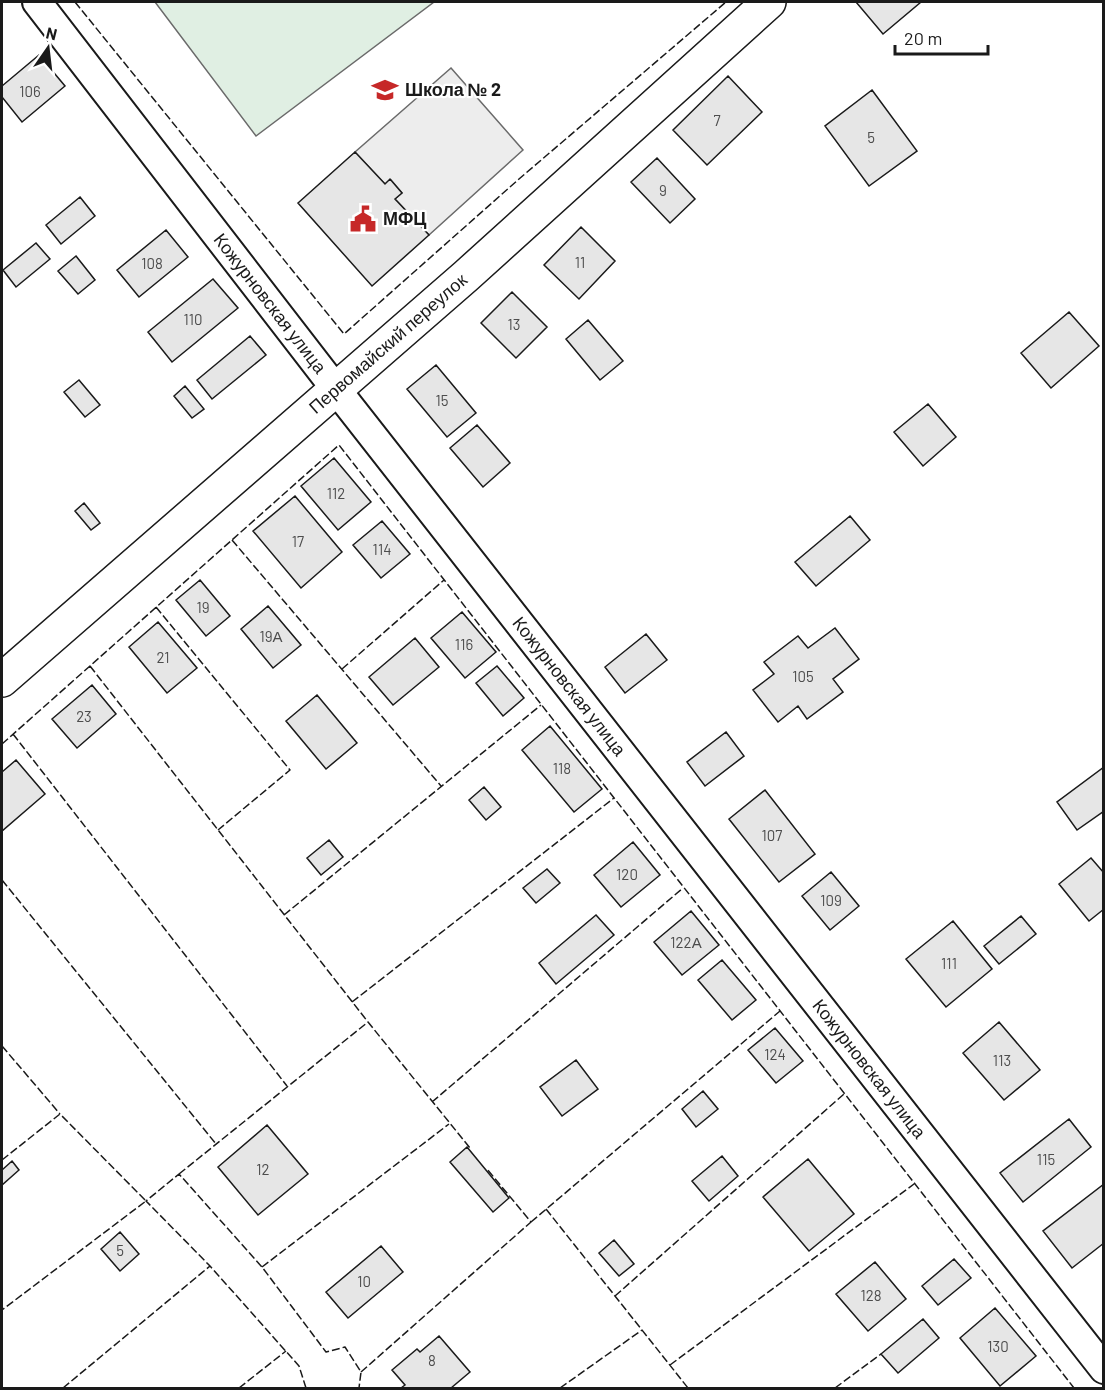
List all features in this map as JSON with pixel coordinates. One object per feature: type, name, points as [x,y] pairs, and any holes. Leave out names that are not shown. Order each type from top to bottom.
[{"type":"street","name":"Кожурновская улица","points":[[37,2],[335,388],[1104,1369]]},
{"type":"street","name":"Первомайский переулок","points":[[2,680],[466,276],[769,2]]},
{"type":"green space","points":[[155,2],[434,2],[256,136]]},
{"type":"shaded area","points":[[451,68],[523,150],[429,235],[395,199],[402,193],[391,180],[385,184],[355,152]]},
{"type":"building","points":[[856,2],[921,2],[883,34]]},
{"type":"building","points":[[39,55],[65,86],[22,122],[2,97],[2,86]]},
{"type":"building","points":[[728,76],[762,112],[707,165],[673,130]]},
{"type":"building","points":[[872,90],[917,151],[869,186],[825,126]]},
{"type":"building","name":"МФЦ","points":[[355,152],[385,184],[390,179],[402,193],[395,199],[429,235],[372,286],[298,203]]},
{"type":"building","points":[[657,158],[695,199],[670,223],[631,182]]},
{"type":"building","points":[[80,197],[95,216],[61,244],[46,225]]},
{"type":"building","points":[[581,227],[615,261],[579,299],[544,265]]},
{"type":"building","points":[[166,230],[188,257],[139,297],[117,270]]},
{"type":"building","points":[[36,243],[50,259],[16,287],[3,270]]},
{"type":"building","points":[[76,256],[95,280],[78,294],[58,271]]},
{"type":"building","points":[[213,279],[238,308],[172,362],[148,332]]},
{"type":"building","points":[[512,292],[547,327],[516,358],[481,323]]},
{"type":"building","points":[[1069,312],[1099,346],[1051,388],[1021,353]]},
{"type":"building","points":[[588,320],[623,361],[600,380],[566,339]]},
{"type":"building","points":[[250,336],[266,355],[212,399],[197,380]]},
{"type":"building","points":[[436,365],[476,413],[447,437],[407,389]]},
{"type":"building","points":[[79,380],[100,405],[85,417],[64,392]]},
{"type":"building","points":[[185,386],[204,409],[192,418],[174,396]]},
{"type":"building","points":[[928,404],[956,437],[923,466],[894,432]]},
{"type":"building","points":[[477,425],[510,463],[483,487],[450,448]]},
{"type":"building","points":[[334,458],[371,502],[338,530],[301,486]]},
{"type":"building","points":[[295,496],[342,552],[301,588],[253,531]]},
{"type":"building","points":[[84,503],[100,523],[91,530],[75,511]]},
{"type":"building","points":[[850,516],[870,540],[816,586],[795,562]]},
{"type":"building","points":[[382,521],[410,554],[381,578],[353,545]]},
{"type":"building","points":[[200,580],[230,616],[206,636],[176,600]]},
{"type":"building","points":[[268,606],[301,645],[273,668],[241,629]]},
{"type":"building","points":[[462,612],[496,652],[465,678],[431,638]]},
{"type":"building","points":[[158,622],[197,668],[167,693],[129,647]]},
{"type":"building","points":[[835,628],[859,659],[833,679],[843,692],[807,719],[798,706],[778,722],[753,690],[774,674],[764,662],[798,636],[808,648]]},
{"type":"building","points":[[646,634],[667,660],[625,693],[605,667]]},
{"type":"building","points":[[415,638],[439,667],[393,705],[369,677]]},
{"type":"building","points":[[497,666],[524,698],[503,716],[476,683]]},
{"type":"building","points":[[92,685],[116,714],[77,748],[52,719]]},
{"type":"building","points":[[317,695],[357,743],[326,769],[286,721]]},
{"type":"building","points":[[550,726],[602,789],[574,812],[522,750]]},
{"type":"building","points":[[726,732],[744,756],[705,786],[687,762]]},
{"type":"building","points":[[16,760],[45,794],[2,831],[2,772]]},
{"type":"building","points":[[1104,767],[1104,811],[1077,830],[1057,802]]},
{"type":"building","points":[[484,787],[501,807],[486,820],[469,800]]},
{"type":"building","points":[[765,790],[815,854],[779,882],[729,819]]},
{"type":"building","points":[[329,840],[343,857],[321,875],[307,858]]},
{"type":"building","points":[[633,842],[660,875],[621,907],[594,875]]},
{"type":"building","points":[[1091,858],[1104,873],[1104,909],[1089,921],[1059,884]]},
{"type":"building","points":[[547,869],[560,883],[536,903],[523,888]]},
{"type":"building","points":[[831,872],[859,906],[830,930],[802,896]]},
{"type":"building","points":[[691,911],[719,945],[682,975],[654,942]]},
{"type":"building","points":[[596,915],[614,935],[556,984],[539,963]]},
{"type":"building","points":[[1021,916],[1036,934],[999,964],[984,946]]},
{"type":"building","points":[[953,921],[992,969],[946,1007],[906,959]]},
{"type":"building","points":[[722,960],[756,1000],[732,1020],[698,980]]},
{"type":"building","points":[[999,1022],[1040,1070],[1004,1100],[963,1053]]},
{"type":"building","points":[[775,1028],[803,1061],[776,1083],[748,1050]]},
{"type":"building","points":[[576,1060],[598,1089],[562,1116],[540,1087]]},
{"type":"building","points":[[703,1091],[718,1109],[696,1127],[682,1109]]},
{"type":"building","points":[[1069,1119],[1091,1147],[1023,1202],[1000,1173]]},
{"type":"building","points":[[267,1125],[308,1174],[258,1215],[218,1167]]},
{"type":"building","points":[[467,1147],[509,1198],[493,1212],[450,1162]]},
{"type":"building","points":[[722,1156],[738,1176],[709,1201],[692,1181]]},
{"type":"building","points":[[808,1159],[854,1214],[809,1251],[763,1197]]},
{"type":"building","points":[[12,1161],[19,1170],[2,1185],[2,1170]]},
{"type":"building","points":[[1104,1184],[1104,1243],[1072,1268],[1043,1231]]},
{"type":"building","points":[[120,1232],[139,1254],[120,1271],[101,1249]]},
{"type":"building","points":[[614,1240],[634,1264],[619,1276],[599,1253]]},
{"type":"building","points":[[381,1246],[403,1272],[348,1318],[326,1292]]},
{"type":"building","points":[[954,1259],[971,1278],[938,1305],[922,1286]]},
{"type":"building","points":[[875,1262],[906,1299],[868,1331],[836,1294]]},
{"type":"building","points":[[995,1308],[1036,1356],[1000,1386],[960,1338]]},
{"type":"building","points":[[923,1319],[939,1338],[898,1373],[881,1354]]},
{"type":"building","points":[[439,1336],[470,1372],[451,1388],[401,1388],[405,1385],[392,1370],[417,1349],[420,1352]]},
{"type":"fence","points":[[75,2],[344,334],[519,179],[726,2]]},
{"type":"fence","points":[[2,744],[339,445],[1074,1388]]},
{"type":"fence","points":[[232,540],[441,786]]},
{"type":"fence","points":[[342,669],[444,580]]},
{"type":"fence","points":[[156,607],[290,770],[218,830]]},
{"type":"fence","points":[[90,666],[368,1022]]},
{"type":"fence","points":[[284,915],[541,705]]},
{"type":"fence","points":[[13,734],[287,1086]]},
{"type":"fence","points":[[352,1002],[614,798]]},
{"type":"fence","points":[[2,880],[216,1144]]},
{"type":"fence","points":[[432,1102],[683,888]]},
{"type":"fence","points":[[531,1222],[780,1011]]},
{"type":"fence","points":[[179,1174],[368,1022],[470,1148]]},
{"type":"fence","points":[[2,1046],[60,1114]]},
{"type":"fence","points":[[615,1296],[844,1094]]},
{"type":"fence","points":[[2,1160],[60,1114],[146,1201],[2,1310]]},
{"type":"fence","points":[[262,1267],[449,1124]]},
{"type":"fence","points":[[361,1372],[531,1222],[487,1169]]},
{"type":"fence","points":[[306,1388],[299,1366],[210,1266],[146,1201],[179,1174],[262,1267],[326,1352],[345,1347],[361,1372],[359,1388]]},
{"type":"fence","points":[[670,1365],[914,1184]]},
{"type":"fence","points":[[546,1209],[688,1388]]},
{"type":"fence","points":[[63,1388],[210,1266]]},
{"type":"fence","points":[[560,1388],[642,1330]]},
{"type":"fence","points":[[239,1388],[286,1351]]},
{"type":"fence","points":[[835,1388],[881,1354]]},
{"type":"place","name":"Школа № 2","points":[[385,90]]},
{"type":"place","name":"МФЦ","points":[[363,219]]}]
